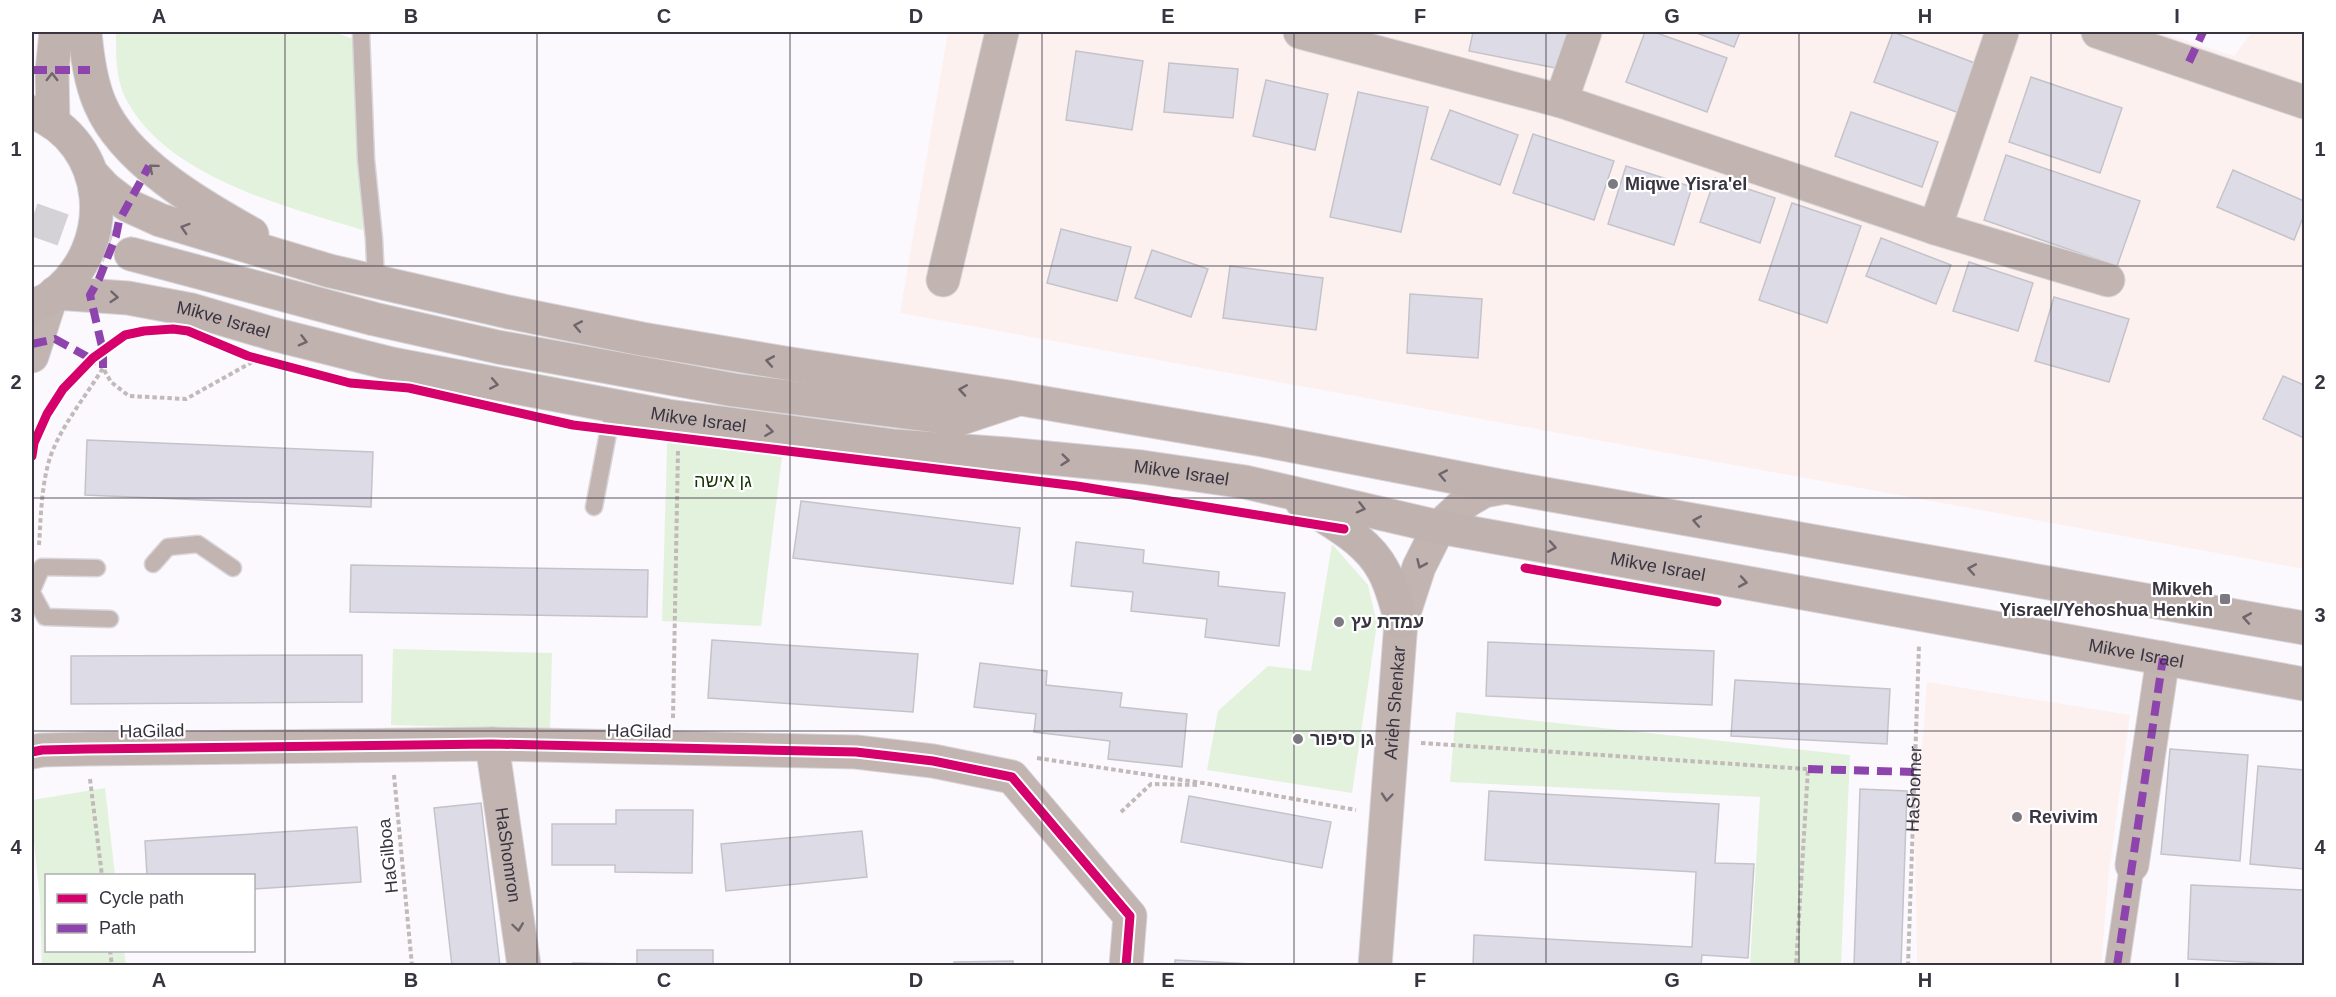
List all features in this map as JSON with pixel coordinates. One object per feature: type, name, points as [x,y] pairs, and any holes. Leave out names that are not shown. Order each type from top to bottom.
[{"type":"main road","points":[[56,32],[52,72],[42,117],[63,130],[80,150],[92,173],[105,188],[127,205],[160,220],[330,271],[508,312],[654,341],[1263,440],[1506,487],[2304,628]]},
{"type":"main road","points":[[85,32],[90,69],[100,104],[117,132],[149,166],[213,212],[261,240],[330,271]]},
{"type":"main road","points":[[46,299],[74,273],[89,250],[97,225],[97,198],[92,173]]},
{"type":"main road","points":[[131,254],[374,319],[498,347],[734,390],[959,419],[1021,399]]},
{"type":"main road","name":"Mikve Israel","points":[[46,299],[128,298],[192,310],[273,334],[392,364],[680,418],[895,446],[1007,454],[1191,473],[1283,489],[1439,527],[2304,684]]},
{"type":"main road","points":[[959,419],[1007,454]]},
{"type":"main road","points":[[1283,489],[1367,548],[1383,568],[1393,591],[1401,622]]},
{"type":"street","points":[[943,280],[1002,32]]},
{"type":"street","points":[[1300,32],[1561,101],[1935,228],[2108,280]]},
{"type":"street","points":[[1561,101],[1584,32]]},
{"type":"street","points":[[1935,228],[2002,32]]},
{"type":"street","points":[[2098,32],[2304,102]]},
{"type":"street","points":[[32,356],[46,299]]},
{"type":"street","name":"Arieh Shenkar","points":[[1375,966],[1401,622],[1419,567],[1439,527],[1467,501],[1484,491],[1506,487]]},
{"type":"street","points":[[2117,966],[2163,658]]},
{"type":"street","name":"HaGilad","points":[[32,752],[87,749],[492,744],[856,752],[933,761],[1012,777],[1130,916],[1126,966]]},
{"type":"street","name":"HaShomron","points":[[492,744],[524,966]]},
{"type":"lane","points":[[361,32],[366,160],[376,282]]},
{"type":"lane","points":[[594,507],[609,428],[618,408]]},
{"type":"lane","points":[[153,564],[168,547],[198,544],[233,568]]},
{"type":"lane","points":[[97,568],[42,567],[32,591],[45,616],[110,618]]},
{"type":"path","points":[[241,354],[259,359]]},
{"type":"path","points":[[38,555],[42,494],[50,460],[58,440],[103,368],[111,382],[129,396],[186,399],[259,359]]},
{"type":"path","points":[[672,748],[680,418]]},
{"type":"path","points":[[1392,741],[1808,769],[1796,966]]},
{"type":"path","points":[[87,749],[102,874]]},
{"type":"path","points":[[1121,812],[1150,784],[1216,785],[1386,815]]},
{"type":"shaded area","name":"Miqwe Yisra'el","points":[[948,32],[2160,32],[2234,56],[2252,32],[2304,32],[2304,569],[900,313]]},
{"type":"shaded area","name":"Revivim","points":[[1927,682],[2130,715],[2109,872],[2101,965],[1917,965],[1915,839]]},
{"type":"green space","points":[[116,32],[334,32],[353,39],[363,230],[300,211],[233,186],[201,170],[172,151],[147,129],[124,95],[117,68]]},
{"type":"green space","name":"גן אישה","points":[[668,416],[785,433],[761,626],[662,621]]},
{"type":"green space","points":[[1332,544],[1368,585],[1377,624],[1352,793],[1207,770],[1218,711],[1268,666],[1311,671]]},
{"type":"green space","points":[[393,649],[552,653],[550,730],[391,725]]},
{"type":"green space","points":[[1456,712],[1850,755],[1841,965],[1750,965],[1760,797],[1450,782]]},
{"type":"green space","points":[[105,788],[115,874],[45,874],[45,952],[124,952],[126,965],[42,965],[40,900],[32,823],[32,800]]},
{"type":"building","points":[[1473,32],[1568,32],[1561,69],[1469,51]]},
{"type":"building","points":[[1645,32],[1654,32],[1727,58],[1707,112],[1626,82]]},
{"type":"building","points":[[1694,32],[1740,32],[1734,47]]},
{"type":"building","points":[[1893,32],[1980,65],[1962,114],[1874,82]]},
{"type":"building","points":[[1076,51],[1143,61],[1132,130],[1066,120]]},
{"type":"building","points":[[1169,63],[1238,69],[1233,118],[1164,112]]},
{"type":"building","points":[[2031,77],[2122,108],[2100,173],[2009,142]]},
{"type":"building","points":[[1266,80],[1328,94],[1315,150],[1253,136]]},
{"type":"building","points":[[1358,92],[1428,107],[1401,232],[1330,217]]},
{"type":"building","points":[[1450,110],[1518,135],[1500,185],[1431,159]]},
{"type":"building","points":[[1851,112],[1938,142],[1922,187],[1835,156]]},
{"type":"building","points":[[1533,134],[1614,161],[1594,220],[1513,193]]},
{"type":"building","points":[[2006,155],[2140,201],[2117,266],[1984,220]]},
{"type":"building","points":[[1626,166],[1692,187],[1674,245],[1608,224]]},
{"type":"building","points":[[2233,170],[2304,201],[2304,215],[2294,240],[2217,207]]},
{"type":"building","points":[[1715,178],[1775,198],[1760,243],[1700,222]]},
{"type":"building","points":[[1792,203],[1861,226],[1827,323],[1759,300]]},
{"type":"building","points":[[1061,229],[1131,247],[1117,301],[1047,283]]},
{"type":"building","points":[[1881,238],[1951,265],[1936,304],[1866,276]]},
{"type":"building","points":[[1152,250],[1208,269],[1191,317],[1135,298]]},
{"type":"building","points":[[1969,262],[2033,283],[2018,331],[1953,311]]},
{"type":"building","points":[[1230,266],[1323,278],[1316,330],[1223,318]]},
{"type":"building","points":[[1410,294],[1482,299],[1478,358],[1407,353]]},
{"type":"building","points":[[2054,297],[2129,319],[2109,382],[2035,361]]},
{"type":"building","points":[[2283,376],[2304,385],[2304,438],[2263,419]]},
{"type":"building","points":[[87,440],[373,452],[371,507],[85,495]]},
{"type":"building","points":[[801,501],[1020,528],[1013,584],[793,558]]},
{"type":"building","points":[[1076,542],[1144,550],[1143,563],[1219,572],[1218,586],[1285,593],[1279,646],[1205,637],[1207,619],[1131,611],[1133,592],[1071,586]]},
{"type":"building","points":[[351,565],[648,570],[647,617],[350,612]]},
{"type":"building","points":[[712,640],[918,654],[913,712],[708,698]]},
{"type":"building","points":[[1488,642],[1714,651],[1712,705],[1486,696]]},
{"type":"building","points":[[362,655],[362,702],[71,704],[71,656]]},
{"type":"building","points":[[980,663],[1047,671],[1046,685],[1122,693],[1120,707],[1187,714],[1182,767],[1108,759],[1110,741],[1034,732],[1036,714],[974,707]]},
{"type":"building","points":[[1735,680],[1890,689],[1887,744],[1731,736]]},
{"type":"building","points":[[2170,749],[2248,755],[2240,861],[2161,854]]},
{"type":"building","points":[[2258,766],[2304,770],[2304,869],[2250,864]]},
{"type":"building","points":[[1860,789],[1907,791],[1901,966],[1854,966]]},
{"type":"building","points":[[1489,791],[1719,804],[1715,863],[1754,864],[1748,958],[1702,955],[1701,966],[1473,966],[1474,935],[1692,947],[1696,872],[1485,860]]},
{"type":"building","points":[[1189,796],[1331,822],[1322,868],[1181,842]]},
{"type":"building","points":[[481,803],[500,966],[452,966],[434,808]]},
{"type":"building","points":[[616,810],[693,810],[692,873],[615,872],[615,865],[552,865],[552,824],[616,824]]},
{"type":"building","points":[[357,827],[361,882],[255,889],[255,874],[147,874],[145,841]]},
{"type":"building","points":[[862,831],[867,877],[726,891],[721,844]]},
{"type":"building","points":[[2191,885],[2304,890],[2304,965],[2188,959]]},
{"type":"building","points":[[637,950],[713,950],[713,966],[573,966],[573,963],[637,964]]},
{"type":"building","points":[[1175,960],[1290,966],[1175,966]]},
{"type":"building","points":[[1013,961],[1013,966],[954,966],[954,962]]},
{"type":"tunnel","points":[[32,219],[131,254]]},
{"type":"marked path","points":[[2189,62],[2203,32]]},
{"type":"marked path","points":[[32,70],[90,70]]},
{"type":"marked path","points":[[103,368],[103,351],[90,295],[116,236],[119,221],[149,166]]},
{"type":"marked path","points":[[32,344],[55,339],[97,362]]},
{"type":"marked path","points":[[2117,966],[2163,658]]},
{"type":"marked path","points":[[1808,769],[1914,772]]},
{"type":"cycle path","points":[[32,456],[34,443],[47,414],[63,389],[93,358],[125,335],[173,329],[188,331],[248,356],[350,383],[409,388],[573,425],[1077,486],[1344,529]]},
{"type":"cycle path","points":[[1525,568],[1717,602]]},
{"type":"cycle path","points":[[32,752],[87,749],[492,744],[856,752],[933,761],[1012,777],[1130,916],[1126,966]]},
{"type":"place","name":"Miqwe Yisra'el","points":[[1613,184]]},
{"type":"place","name":"Mikveh Yisrael/Yehoshua Henkin","points":[[2225,599]]},
{"type":"place","name":"עמדת עץ","points":[[1339,622]]},
{"type":"place","name":"גן סיפור","points":[[1298,739]]},
{"type":"place","name":"Revivim","points":[[2017,817]]}]
